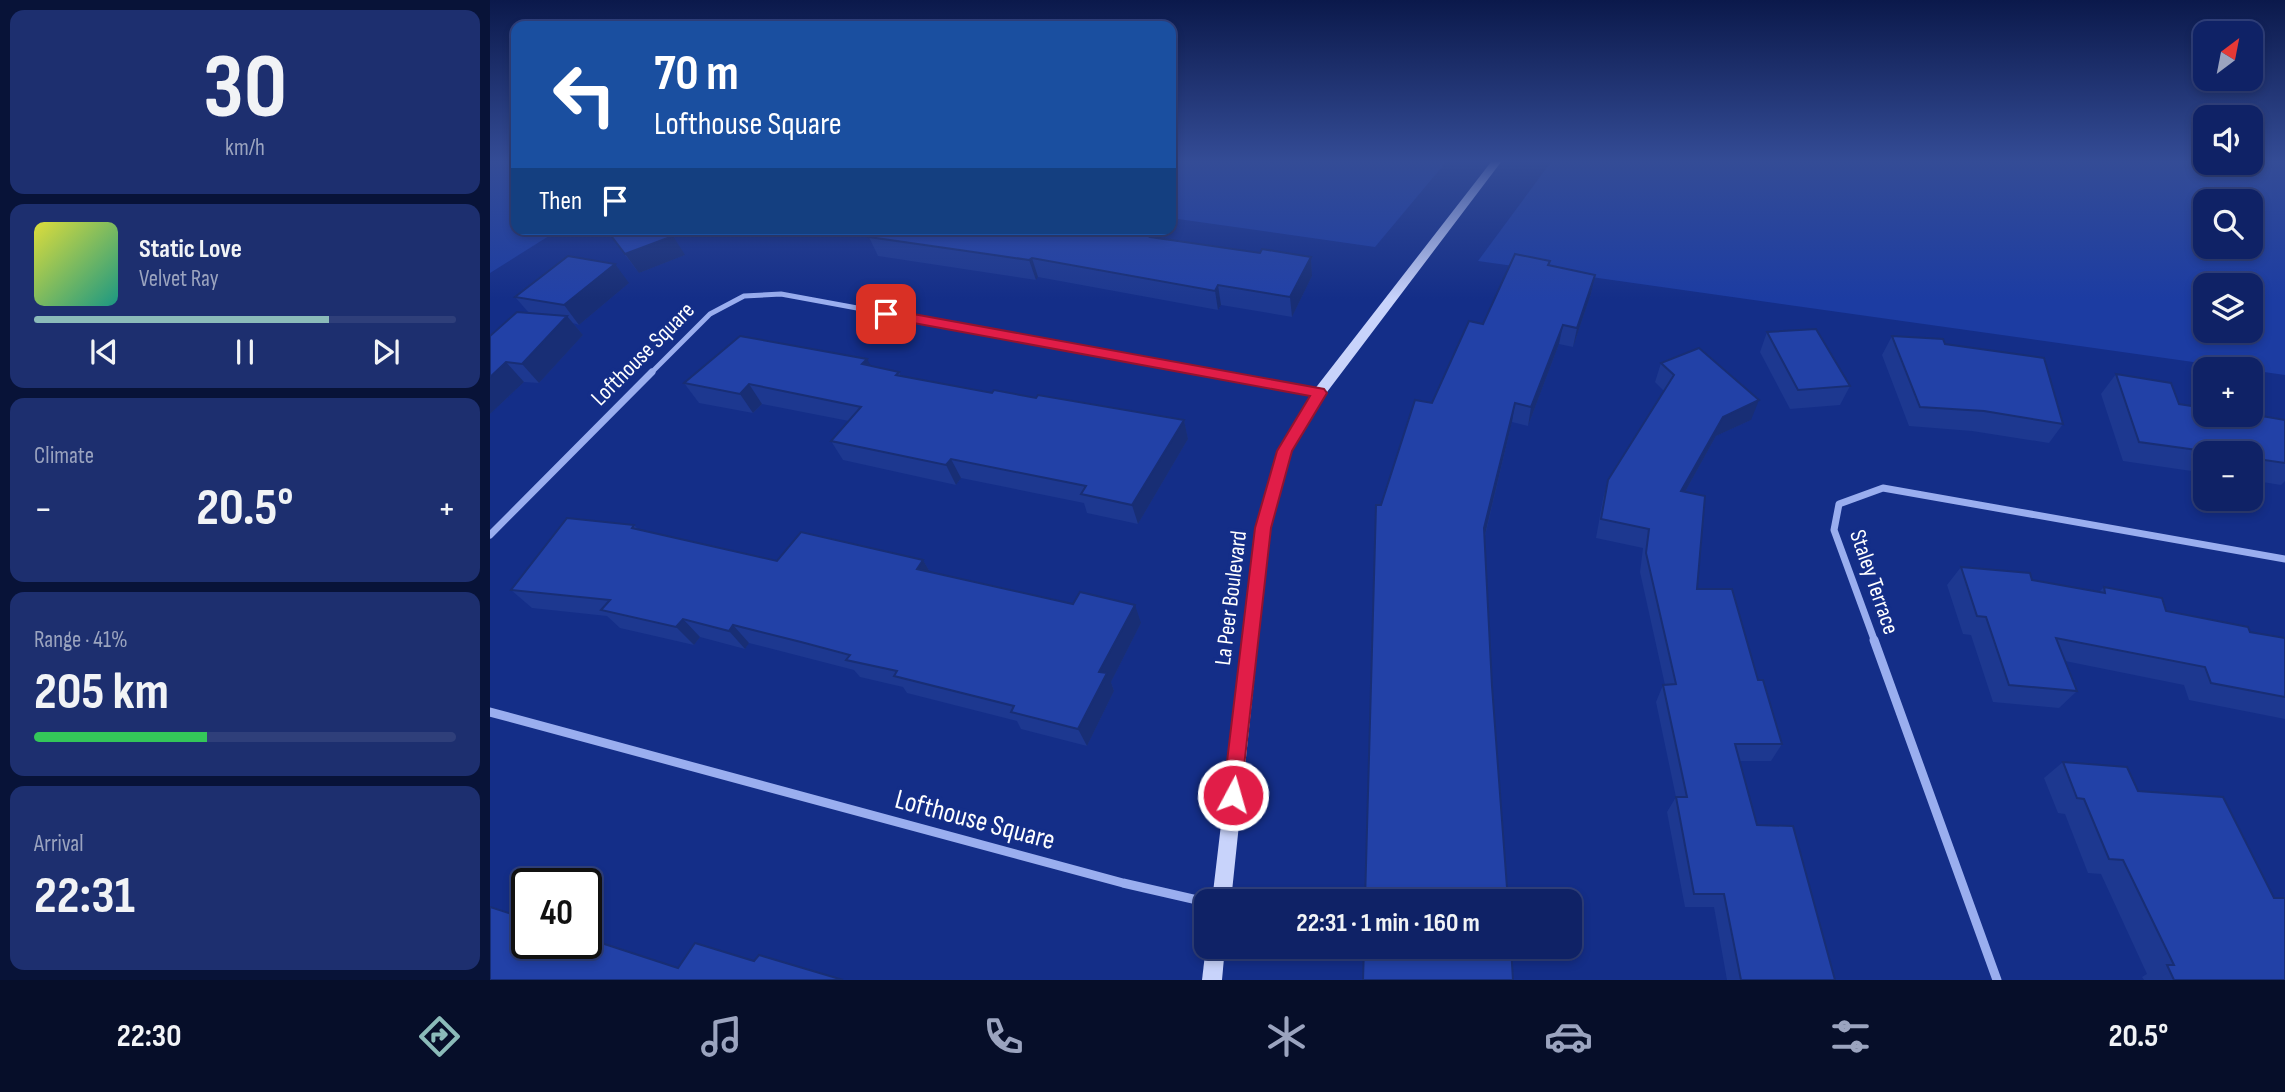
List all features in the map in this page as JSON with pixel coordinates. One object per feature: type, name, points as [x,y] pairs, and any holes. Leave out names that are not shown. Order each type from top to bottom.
[{"type":"street","name":"La Peer Boulevard","points":[[1222,889],[1263,528],[1285,451],[1319,393],[1461,208]]},
{"type":"street","name":"Lofthouse Square","points":[[490,535],[710,314],[744,296],[781,294],[1319,393]]},
{"type":"street","name":"Staley Terrace","points":[[1997,980],[1834,530],[1839,504],[1884,488],[2285,559]]},
{"type":"street","name":"Lofthouse Square","points":[[490,712],[1139,887],[1194,899]]},
{"type":"street","points":[[1212,980],[1215,959]]},
{"type":"shaded area","points":[[490,208],[511,208],[511,235],[550,235],[490,273]]},
{"type":"shaded area","points":[[1176,208],[1408,208],[1375,247],[1176,219]]},
{"type":"shaded area","points":[[1517,208],[2193,208],[2193,259],[2263,259],[2263,208],[2285,208],[2285,375],[2263,372],[2263,357],[2193,357],[2193,362],[1478,261]]},
{"type":"building","points":[[611,235],[673,236],[625,254]]},
{"type":"building","points":[[1151,235],[1150,237],[1260,253],[1262,249],[1311,257],[1290,297],[1218,285],[1215,291],[1032,258],[1029,260],[869,237]]},
{"type":"building","points":[[1515,254],[1550,261],[1548,265],[1595,275],[1577,328],[1563,325],[1531,407],[1515,403],[1484,528],[1492,686],[1507,889],[1365,889],[1376,505],[1381,505],[1415,400],[1432,403],[1469,321],[1483,324]]},
{"type":"building","points":[[568,256],[615,264],[564,305],[515,297]]},
{"type":"building","points":[[517,312],[567,316],[522,364],[506,362],[490,377],[490,336]]},
{"type":"building","points":[[1816,329],[1850,386],[1798,390],[1767,332]]},
{"type":"building","points":[[740,336],[867,359],[862,364],[899,372],[896,375],[992,393],[994,390],[1036,398],[1038,395],[1184,420],[1132,505],[1081,494],[1086,486],[951,459],[946,465],[831,441],[861,407],[749,384],[740,394],[684,383]]},
{"type":"building","points":[[1892,336],[1943,339],[1945,344],[2044,358],[2063,424],[1984,411],[1920,407]]},
{"type":"building","points":[[1699,348],[1759,400],[1723,417],[1681,491],[1705,496],[1697,589],[1732,589],[1758,680],[1763,680],[1782,744],[1735,744],[1757,825],[1793,826],[1835,980],[1741,980],[1724,894],[1694,894],[1676,797],[1687,797],[1663,685],[1676,684],[1646,553],[1649,529],[1601,519],[1608,480],[1674,375],[1661,363]]},
{"type":"building","points":[[2116,374],[2171,383],[2179,404],[2193,406],[2193,427],[2263,427],[2263,416],[2285,420],[2285,463],[2263,460],[2263,441],[2193,441],[2193,449],[2139,442]]},
{"type":"building","points":[[567,518],[634,525],[632,528],[777,561],[801,532],[923,560],[917,569],[1073,604],[1080,592],[1135,605],[1099,672],[1107,673],[1078,729],[1011,712],[1014,706],[894,676],[897,671],[846,660],[850,655],[733,625],[729,631],[683,619],[676,627],[601,610],[610,600],[511,590]]},
{"type":"building","points":[[1961,567],[2030,573],[2032,580],[2105,593],[2104,587],[2162,598],[2166,611],[2248,627],[2250,632],[2285,638],[2285,697],[2211,683],[2205,667],[2056,638],[2077,691],[2009,685],[1986,617],[1977,616]]},
{"type":"building","points":[[2063,762],[2127,767],[2138,791],[2223,797],[2274,898],[2285,898],[2285,980],[2174,980],[2167,965],[2174,965],[2123,860],[2109,859],[2084,799],[2077,798]]},
{"type":"building","points":[[490,907],[511,914],[511,959],[602,959],[602,943],[678,968],[695,943],[754,961],[759,955],[843,980],[490,980]]},
{"type":"building","points":[[1364,959],[1512,959],[1513,980],[1363,980]]},
{"type":"route","points":[[886,314],[1319,393],[1285,451],[1263,528],[1233,795]]}]
